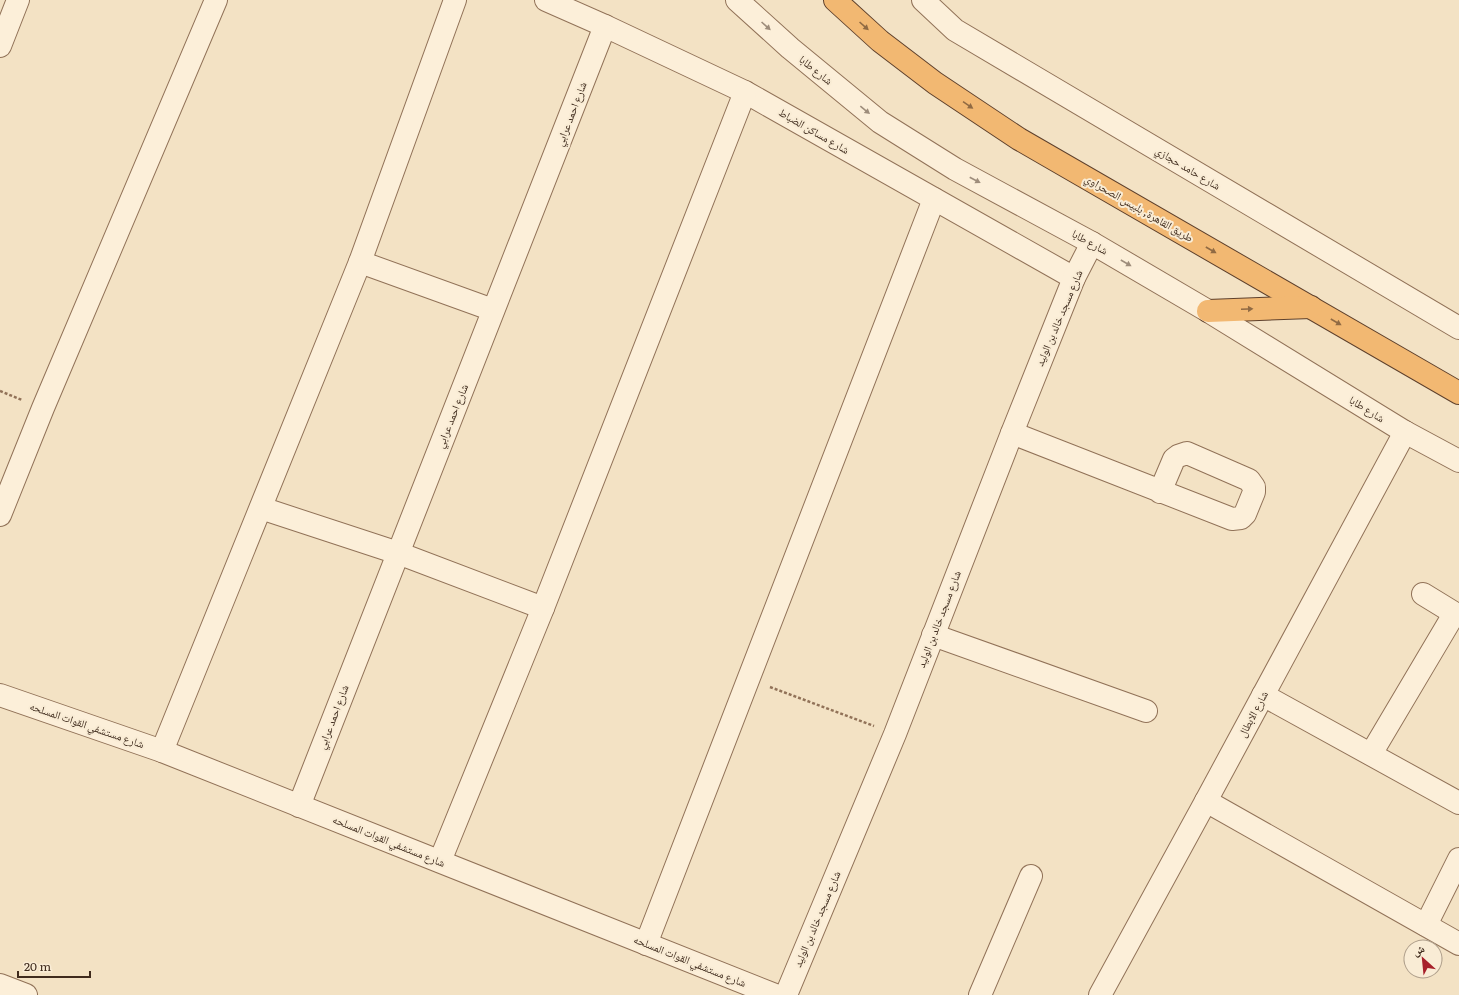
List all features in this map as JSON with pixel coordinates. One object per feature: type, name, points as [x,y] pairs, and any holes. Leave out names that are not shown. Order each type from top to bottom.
[{"type":"highway","name":"طريق القاهرة, بلبيس الصحراوي","points":[[835,0],[880,41],[936,83],[1019,139],[1459,393]]},
{"type":"highway","points":[[1208,311],[1310,307]]},
{"type":"street","points":[[0,46],[18,0]]},
{"type":"street","points":[[0,515],[43,408],[216,0]]},
{"type":"street","points":[[162,751],[360,262],[455,0]]},
{"type":"street","name":"شارع مساكن الضباط","points":[[546,0],[745,92],[1074,278]]},
{"type":"street","name":"شارع طابا","points":[[737,0],[790,48],[880,122],[955,169],[1092,243],[1208,311],[1405,432],[1459,461]]},
{"type":"street","name":"شارع حامد حجازي","points":[[923,0],[955,30],[1459,328]]},
{"type":"street","name":"شارع احمد عرابي","points":[[299,806],[605,26]]},
{"type":"street","points":[[440,861],[543,608],[745,92]]},
{"type":"street","points":[[646,944],[934,199]]},
{"type":"street","name":"شارع مسجد خالد بن الوليد","points":[[786,995],[895,734],[1074,278],[1092,243]]},
{"type":"street","points":[[360,262],[493,310]]},
{"type":"street","name":"شارع الابطال","points":[[1100,995],[1405,432]]},
{"type":"street","points":[[1012,433],[1160,492]]},
{"type":"street","points":[[261,508],[398,553],[543,608]]},
{"type":"street","points":[[1370,754],[1457,615],[1423,594]]},
{"type":"street","points":[[933,636],[1146,711]]},
{"type":"street","name":"شارع مستشفي القوات المسلحه","points":[[0,695],[162,751],[775,995]]},
{"type":"street","points":[[1263,695],[1459,803]]},
{"type":"street","points":[[1206,801],[1459,944]]},
{"type":"street","points":[[1426,925],[1459,859]]},
{"type":"street","points":[[980,995],[1031,876]]},
{"type":"street","points":[[0,985],[26,995]]},
{"type":"path","points":[[749,679],[895,734]]}]
